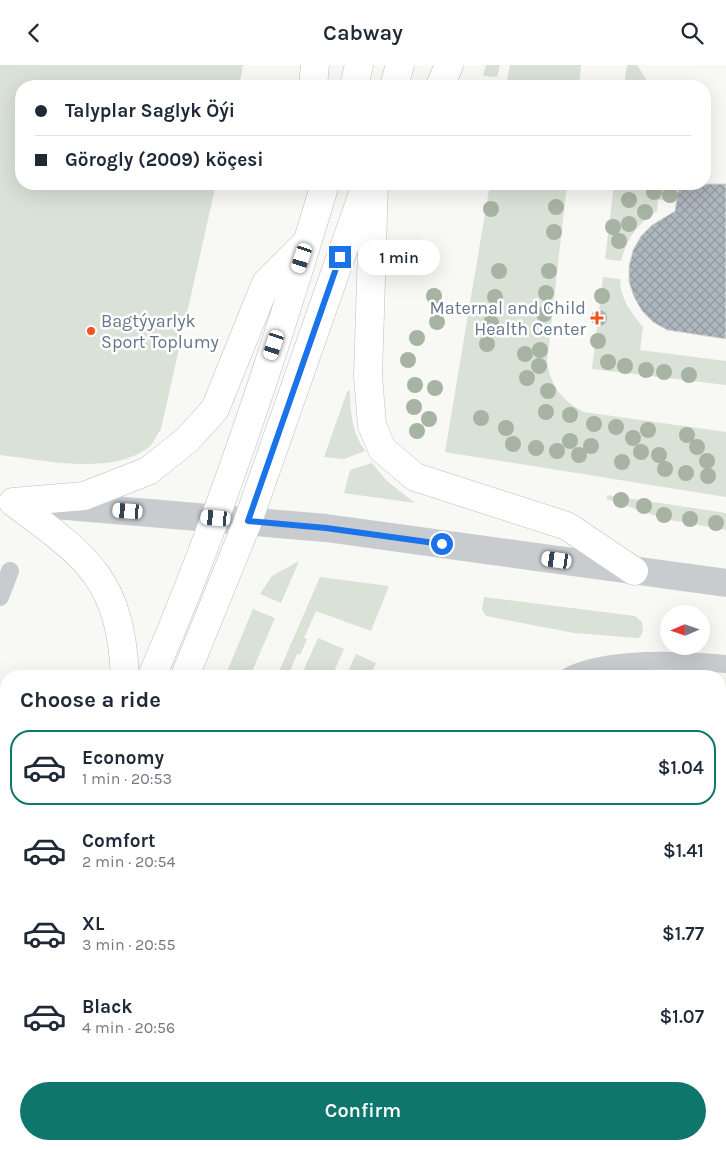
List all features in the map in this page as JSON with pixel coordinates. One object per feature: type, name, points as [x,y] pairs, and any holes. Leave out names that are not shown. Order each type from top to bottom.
[{"type":"main road","points":[[314,80],[315,65]]},
{"type":"main road","points":[[355,80],[359,65]]},
{"type":"main road","points":[[396,80],[400,65]]},
{"type":"main road","points":[[442,80],[448,65]]},
{"type":"main road","points":[[6,501],[84,496],[148,471],[187,440],[216,409],[266,283],[308,241],[310,190]]},
{"type":"main road","points":[[155,670],[192,584],[239,455],[323,190]]},
{"type":"main road","points":[[187,670],[248,521],[364,190]]},
{"type":"main road","points":[[374,190],[368,376],[372,425],[382,449],[415,477],[567,526],[634,571]]},
{"type":"main road","points":[[6,501],[63,540],[91,565],[106,588],[122,634],[125,670]]},
{"type":"street","points":[[6,501],[326,528],[726,583]]},
{"type":"lane","points":[[0,597],[10,571]]},
{"type":"lane","points":[[588,670],[638,662],[688,661],[726,664]]},
{"type":"shaded area","name":"Bagtýyarlyk Sport Toplumy","points":[[0,65],[243,65],[240,80],[15,80],[15,190],[215,190],[161,429],[153,443],[145,450],[129,458],[93,464],[74,464],[0,455]]},
{"type":"shaded area","points":[[486,65],[500,65],[497,77],[483,76]]},
{"type":"shaded area","points":[[510,65],[581,65],[580,80],[507,80]]},
{"type":"shaded area","points":[[627,65],[637,65],[647,80],[625,80]]},
{"type":"shaded area","points":[[489,190],[566,190],[547,362],[551,378],[564,398],[584,412],[726,432],[726,497],[445,452]]},
{"type":"shaded area","points":[[613,190],[675,190],[674,201],[658,200],[657,211],[638,226],[626,245],[621,261],[605,259]]},
{"type":"shaded area","points":[[603,277],[620,279],[620,286],[627,305],[643,327],[640,350],[726,361],[726,385],[592,369]]},
{"type":"shaded area","points":[[350,390],[353,422],[357,437],[365,451],[344,459],[324,457],[347,392]]},
{"type":"shaded area","points":[[372,463],[387,481],[415,503],[344,493],[350,470]]},
{"type":"shaded area","points":[[607,495],[726,513],[726,530],[665,519],[607,499]]},
{"type":"shaded area","points":[[299,561],[281,603],[260,594],[272,576]]},
{"type":"shaded area","points":[[320,577],[389,586],[371,631],[316,611],[304,638],[307,639],[300,655],[297,654],[290,670],[280,670]]},
{"type":"shaded area","points":[[484,597],[635,616],[642,622],[643,632],[640,637],[636,638],[574,633],[486,616],[482,610]]},
{"type":"shaded area","points":[[253,609],[275,618],[253,670],[228,670]]},
{"type":"shaded area","points":[[318,638],[344,649],[335,670],[304,670]]},
{"type":"shaded area","points":[[356,654],[376,663],[373,670],[349,670]]},
{"type":"building","points":[[711,184],[726,184],[726,339],[667,330],[653,322],[642,311],[634,297],[629,282],[629,266],[633,250],[641,236],[652,225],[675,211],[678,190],[711,190]]},
{"type":"place","name":"Maternal and Child Health Center","points":[[597,318]]},
{"type":"place","name":"Bagtýyarlyk Sport Toplumy","points":[[91,331]]},
{"type":"route","points":[[340,257],[248,521],[326,528],[442,544]]}]
